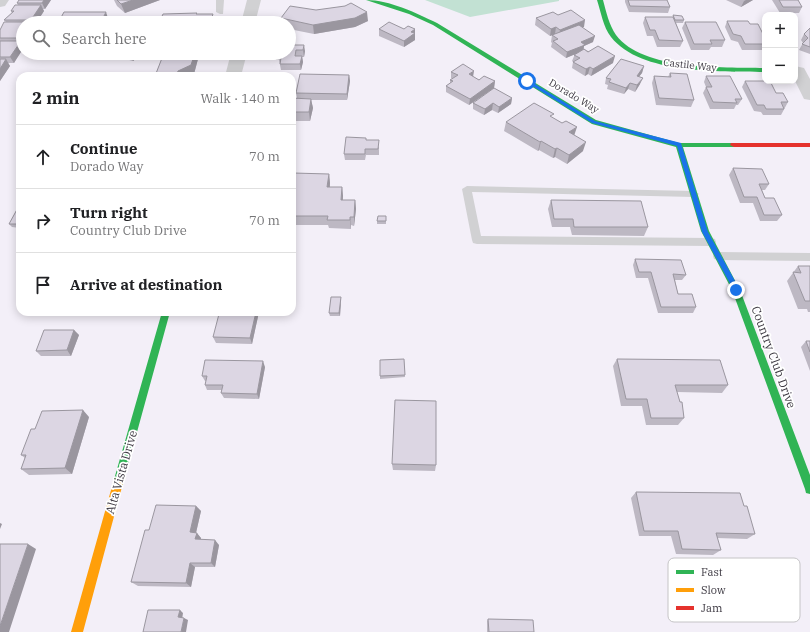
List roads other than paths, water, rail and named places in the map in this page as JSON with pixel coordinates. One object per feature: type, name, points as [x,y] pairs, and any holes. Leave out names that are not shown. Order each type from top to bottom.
[{"type":"street","points":[[250,16],[254,0]]},
{"type":"street","name":"Dorado Way","points":[[370,0],[411,13],[435,24],[594,122],[679,144],[810,145]]},
{"type":"street","name":"Castile Way","points":[[600,0],[613,36],[630,51],[662,63],[694,67],[762,70]]},
{"type":"street","points":[[233,72],[237,60]]},
{"type":"street","points":[[798,71],[810,95]]},
{"type":"street","name":"Country Club Drive","points":[[679,144],[705,232],[736,290],[810,489]]},
{"type":"street","name":"Alta Vista Drive","points":[[77,632],[165,316]]},
{"type":"lane","points":[[220,0],[220,12]]},
{"type":"lane","points":[[694,194],[467,189],[477,240],[711,242]]},
{"type":"lane","points":[[718,256],[810,257]]}]
